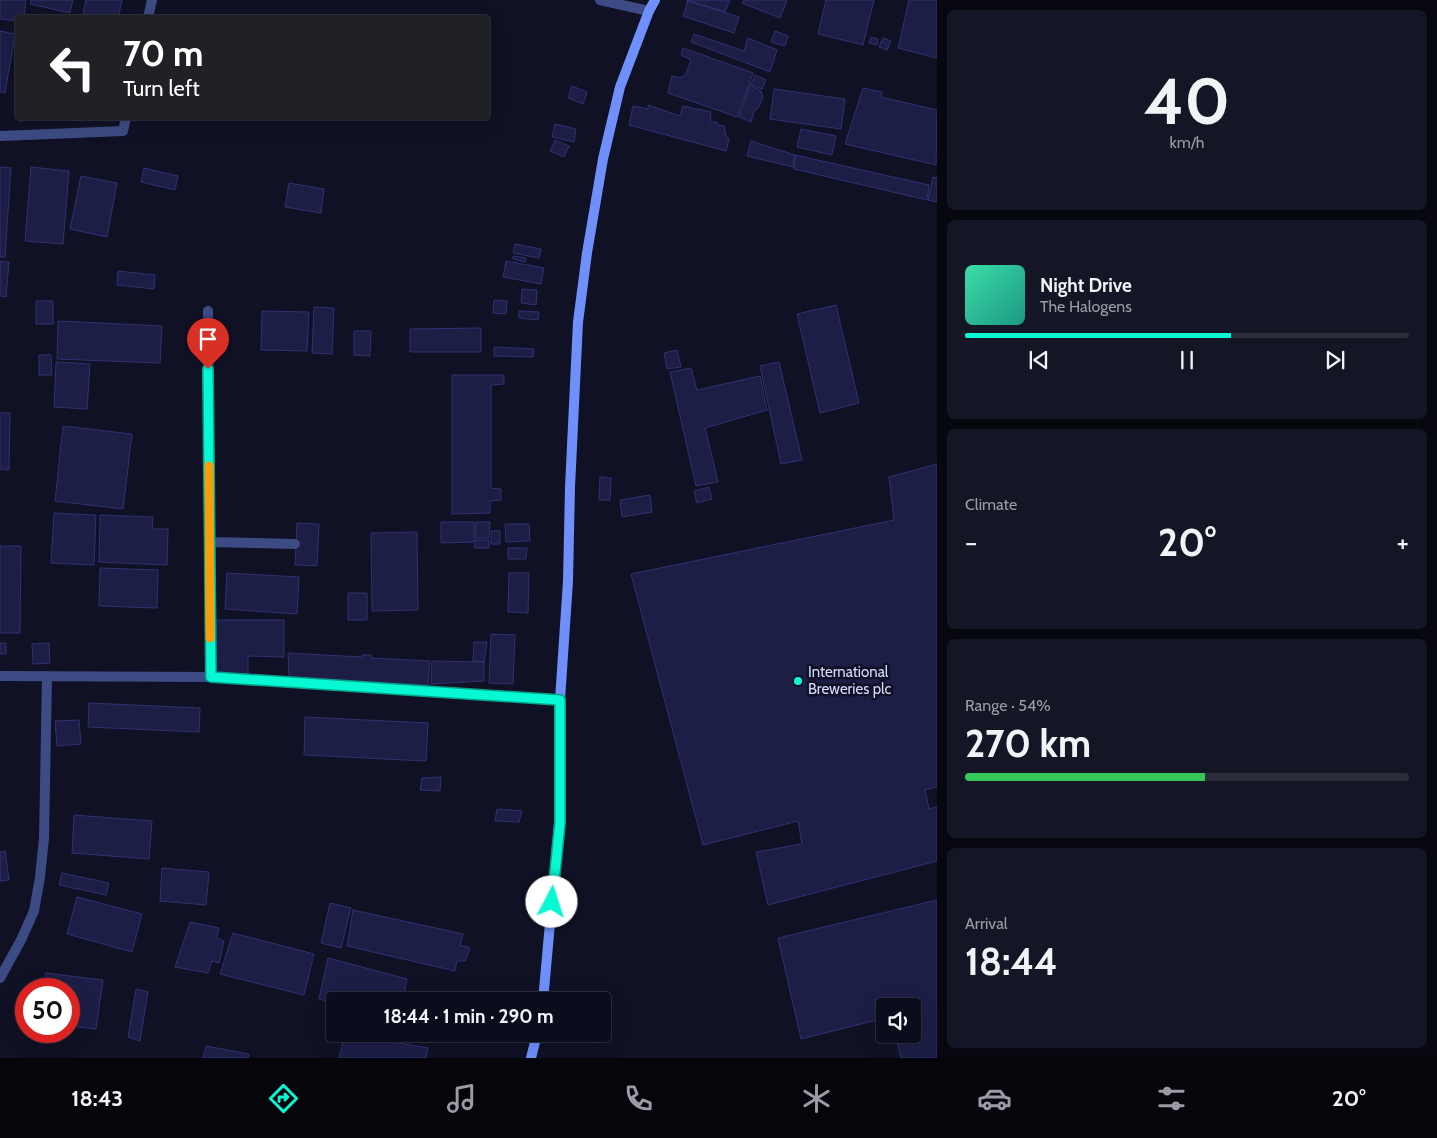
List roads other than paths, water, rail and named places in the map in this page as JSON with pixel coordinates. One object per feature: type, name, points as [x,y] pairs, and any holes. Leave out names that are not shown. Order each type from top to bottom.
[{"type":"main road","points":[[545,992],[560,823],[560,700],[568,581],[570,487],[578,322],[587,253],[603,159],[620,87],[655,0]]},
{"type":"main road","points":[[531,1058],[535,1042]]},
{"type":"street","points":[[149,15],[152,0]]},
{"type":"street","points":[[600,0],[649,11]]},
{"type":"street","points":[[0,136],[123,131],[126,120]]},
{"type":"street","points":[[208,311],[211,677]]},
{"type":"street","points":[[210,542],[295,544]]},
{"type":"street","points":[[0,676],[211,677],[560,700]]},
{"type":"street","points":[[0,978],[21,940],[34,911],[40,877],[45,820],[48,676]]},
{"type":"place","name":"International Breweries plc","points":[[798,681]]}]
